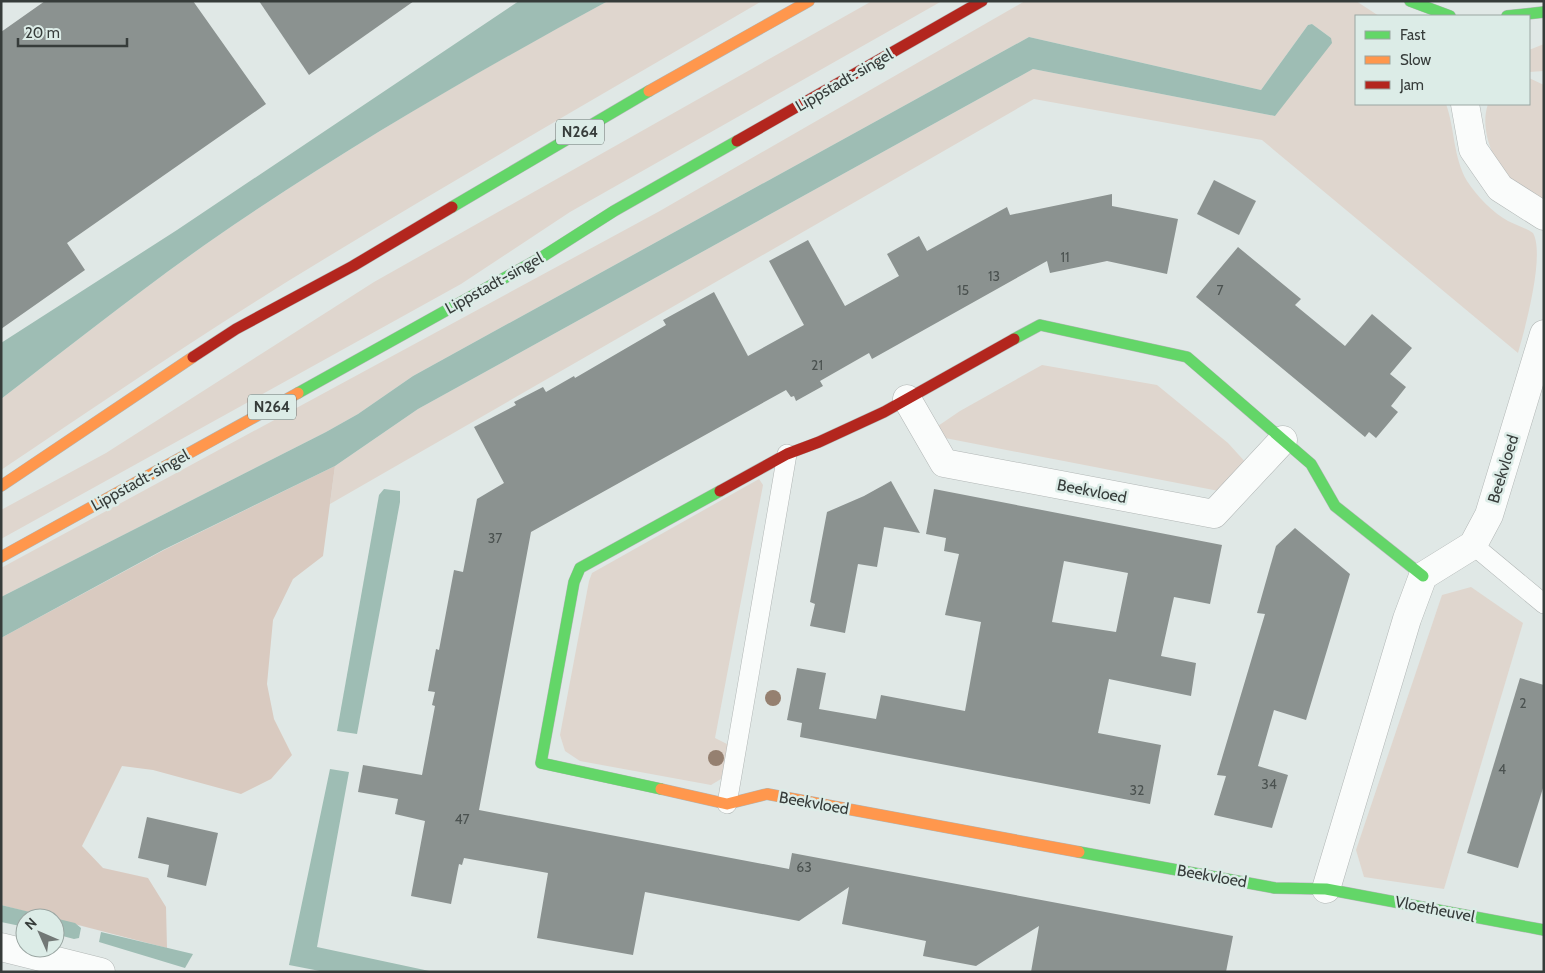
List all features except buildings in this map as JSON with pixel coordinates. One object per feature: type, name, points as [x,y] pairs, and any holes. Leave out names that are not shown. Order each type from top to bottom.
[{"type":"street","name":"N264","points":[[1,486],[131,397],[236,329],[353,266],[637,98],[809,1]]},
{"type":"street","name":"Lippstadt-singel","points":[[1,557],[542,257],[614,211],[982,1]]},
{"type":"street","points":[[1410,1],[1446,15]]},
{"type":"street","points":[[1516,15],[1544,12]]},
{"type":"street","points":[[1465,105],[1472,149],[1500,188],[1544,216]]},
{"type":"street","name":"Beekvloed","points":[[1326,889],[1275,888],[767,794],[727,804],[541,763],[574,582],[580,568],[786,454],[817,444],[907,399],[1040,325],[1187,357],[1311,464],[1335,506],[1423,576],[1473,545],[1490,515],[1539,369],[1544,334]]},
{"type":"street","name":"Beekvloed","points":[[907,399],[944,463],[1214,514],[1283,440]]},
{"type":"street","points":[[1326,889],[1407,619],[1423,576]]},
{"type":"street","name":"Vloetheuvel","points":[[1326,889],[1544,930]]},
{"type":"street","points":[[1,947],[101,972]]},
{"type":"lane","points":[[727,804],[786,454]]},
{"type":"lane","points":[[1473,545],[1544,604]]},
{"type":"shaded area","points":[[519,1],[608,1],[426,103],[293,185],[186,258],[1,399],[1,343],[177,230]]},
{"type":"shaded area","points":[[608,1],[762,1],[486,162],[280,286],[1,470],[1,399],[186,258],[293,185],[426,103]]},
{"type":"shaded area","points":[[872,1],[942,1],[570,212],[461,284],[1,539],[1,510],[106,453],[374,282]]},
{"type":"shaded area","points":[[1025,1],[1356,1],[1377,15],[1355,15],[1355,105],[1446,105],[1459,162],[1467,181],[1491,209],[1508,221],[1533,233],[1537,257],[1533,290],[1518,353],[1262,140],[1034,99],[330,504],[335,466],[418,409],[1033,69],[1275,116],[1331,38],[1312,24],[1308,25],[1261,90],[1029,37],[413,376],[358,414],[326,432],[1,597],[1,568],[658,212]]},
{"type":"shaded area","points":[[1312,24],[1331,38],[1332,43],[1275,116],[1033,69],[418,409],[335,466],[163,550],[1,638],[1,597],[326,432],[358,414],[413,376],[1029,37],[1261,90],[1308,25]]},
{"type":"shaded area","points":[[1544,44],[1544,71],[1530,72],[1530,50]]},
{"type":"shaded area","points":[[1530,78],[1544,85],[1544,200],[1520,187],[1506,175],[1494,157],[1490,146],[1485,125],[1488,105],[1530,105]]},
{"type":"shaded area","points":[[1042,365],[1157,385],[1228,443],[1248,465],[1224,492],[945,438],[935,428],[960,411]]},
{"type":"shaded area","points":[[335,466],[323,556],[293,579],[273,620],[267,684],[274,719],[292,755],[271,779],[241,794],[153,770],[122,766],[82,846],[103,868],[148,878],[166,907],[167,948],[65,922],[65,908],[15,909],[1,905],[1,638],[164,550]]},
{"type":"shaded area","points":[[759,479],[763,485],[715,738],[729,745],[721,779],[711,785],[580,761],[565,751],[560,735],[592,573]]},
{"type":"shaded area","points":[[384,489],[400,491],[400,502],[357,734],[337,731],[379,495]]},
{"type":"shaded area","points":[[1471,587],[1523,623],[1444,889],[1364,877],[1356,850],[1442,595]]},
{"type":"shaded area","points":[[330,769],[349,772],[317,947],[434,972],[325,972],[289,965]]},
{"type":"shaded area","points":[[1,905],[15,908],[15,925],[1,922]]},
{"type":"shaded area","points":[[65,920],[75,923],[81,928],[79,938],[65,937]]},
{"type":"shaded area","points":[[101,932],[193,954],[185,968],[99,942]]},
{"type":"traffic: fast","points":[[1410,1],[1447,15]]},
{"type":"traffic: fast","points":[[1516,15],[1544,12]]},
{"type":"traffic: fast","points":[[452,207],[649,91]]},
{"type":"traffic: fast","points":[[298,393],[542,257],[614,211],[737,141]]},
{"type":"traffic: fast","points":[[1014,339],[1040,325],[1187,357],[1311,464],[1335,506],[1423,576]]},
{"type":"traffic: fast","points":[[661,789],[541,763],[574,582],[580,568],[720,491]]},
{"type":"traffic: fast","points":[[1079,852],[1275,888],[1326,889],[1544,930]]},
{"type":"traffic: slow","points":[[649,91],[809,1]]},
{"type":"traffic: slow","points":[[1,486],[193,357]]},
{"type":"traffic: slow","points":[[1,557],[298,393]]},
{"type":"traffic: slow","points":[[661,789],[727,804],[767,794],[1079,852]]},
{"type":"traffic: jam","points":[[737,141],[982,1]]},
{"type":"traffic: jam","points":[[193,357],[236,329],[353,266],[452,207]]},
{"type":"traffic: jam","points":[[720,491],[787,454],[819,442],[884,412],[1014,339]]}]
